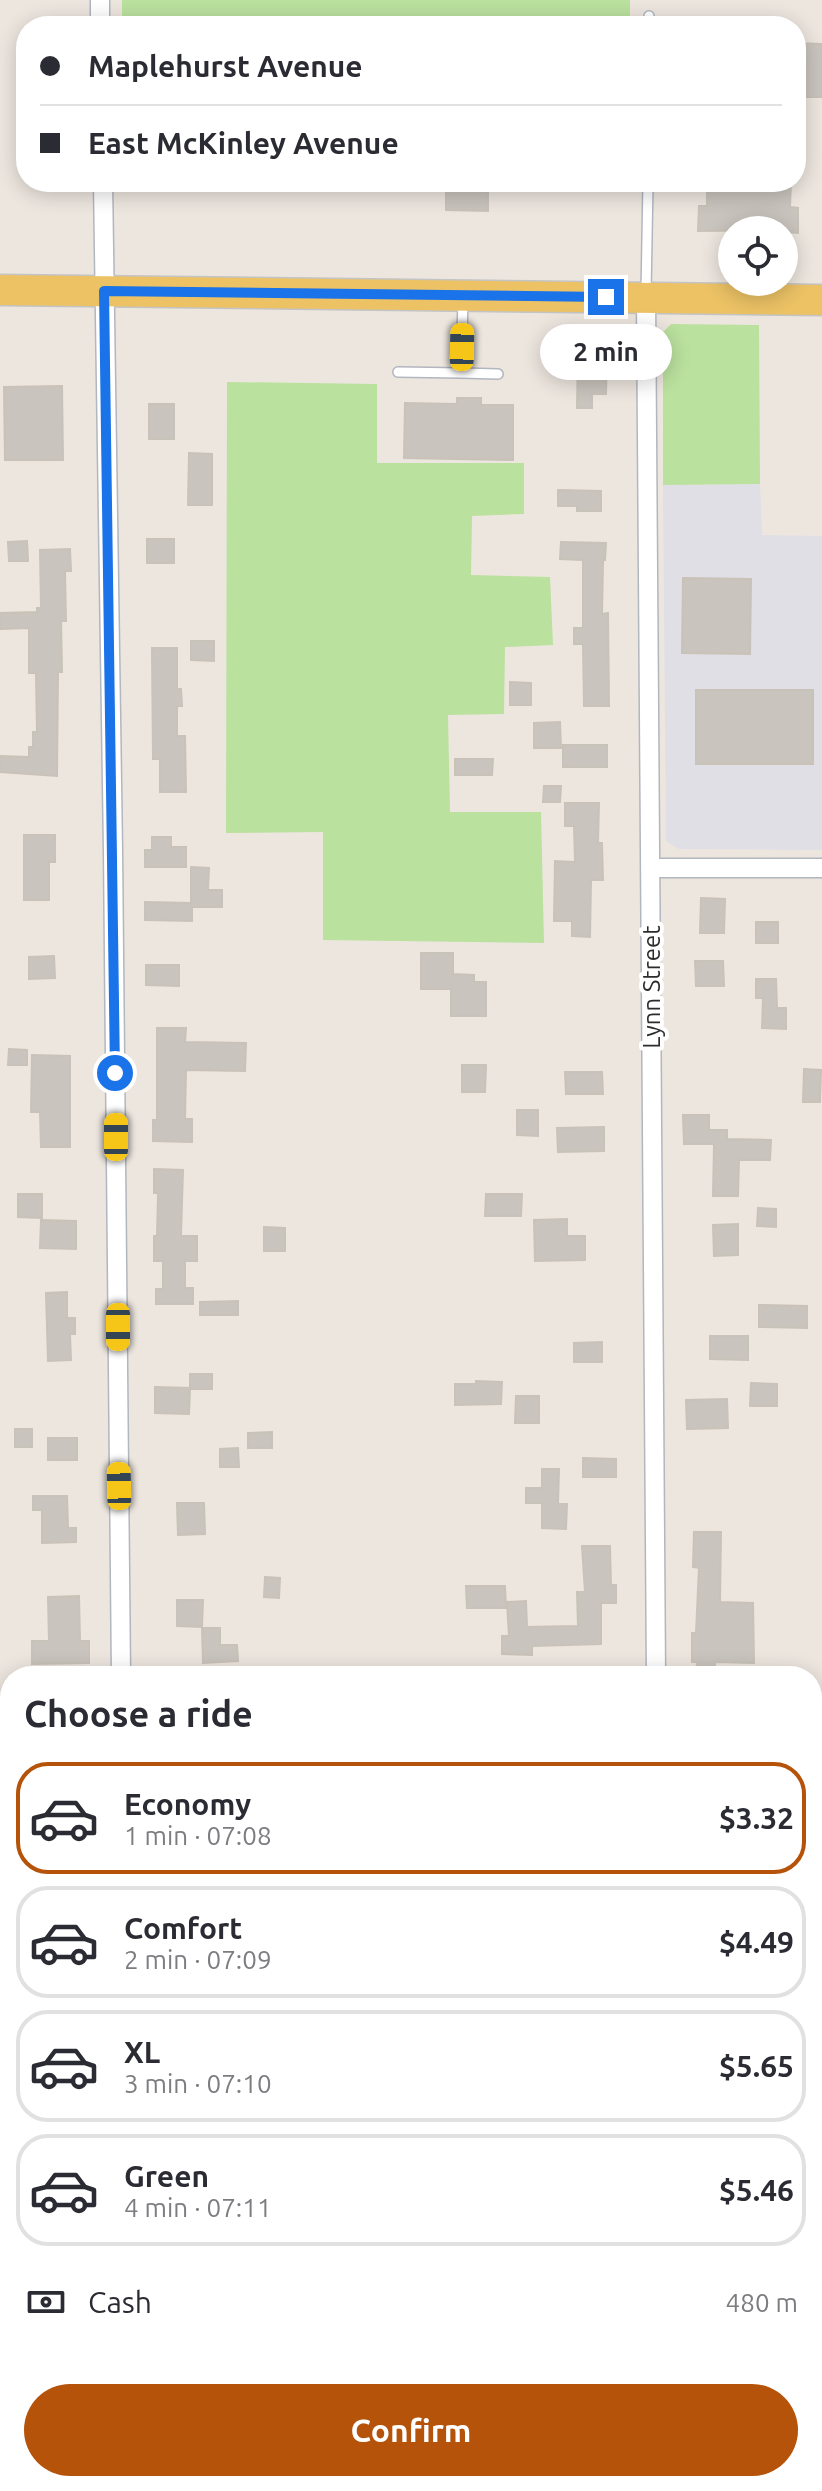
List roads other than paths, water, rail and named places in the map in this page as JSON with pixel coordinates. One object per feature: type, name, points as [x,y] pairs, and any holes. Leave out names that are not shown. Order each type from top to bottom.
[{"type":"main road","points":[[0,290],[822,300]]},
{"type":"street","points":[[103,192],[121,1666]]},
{"type":"street","name":"Lynn Street","points":[[646,297],[656,1666]]},
{"type":"street","points":[[650,868],[822,868]]},
{"type":"lane","points":[[646,297],[648,192]]},
{"type":"lane","points":[[461,373],[463,296]]},
{"type":"lane","points":[[398,372],[498,374]]}]
